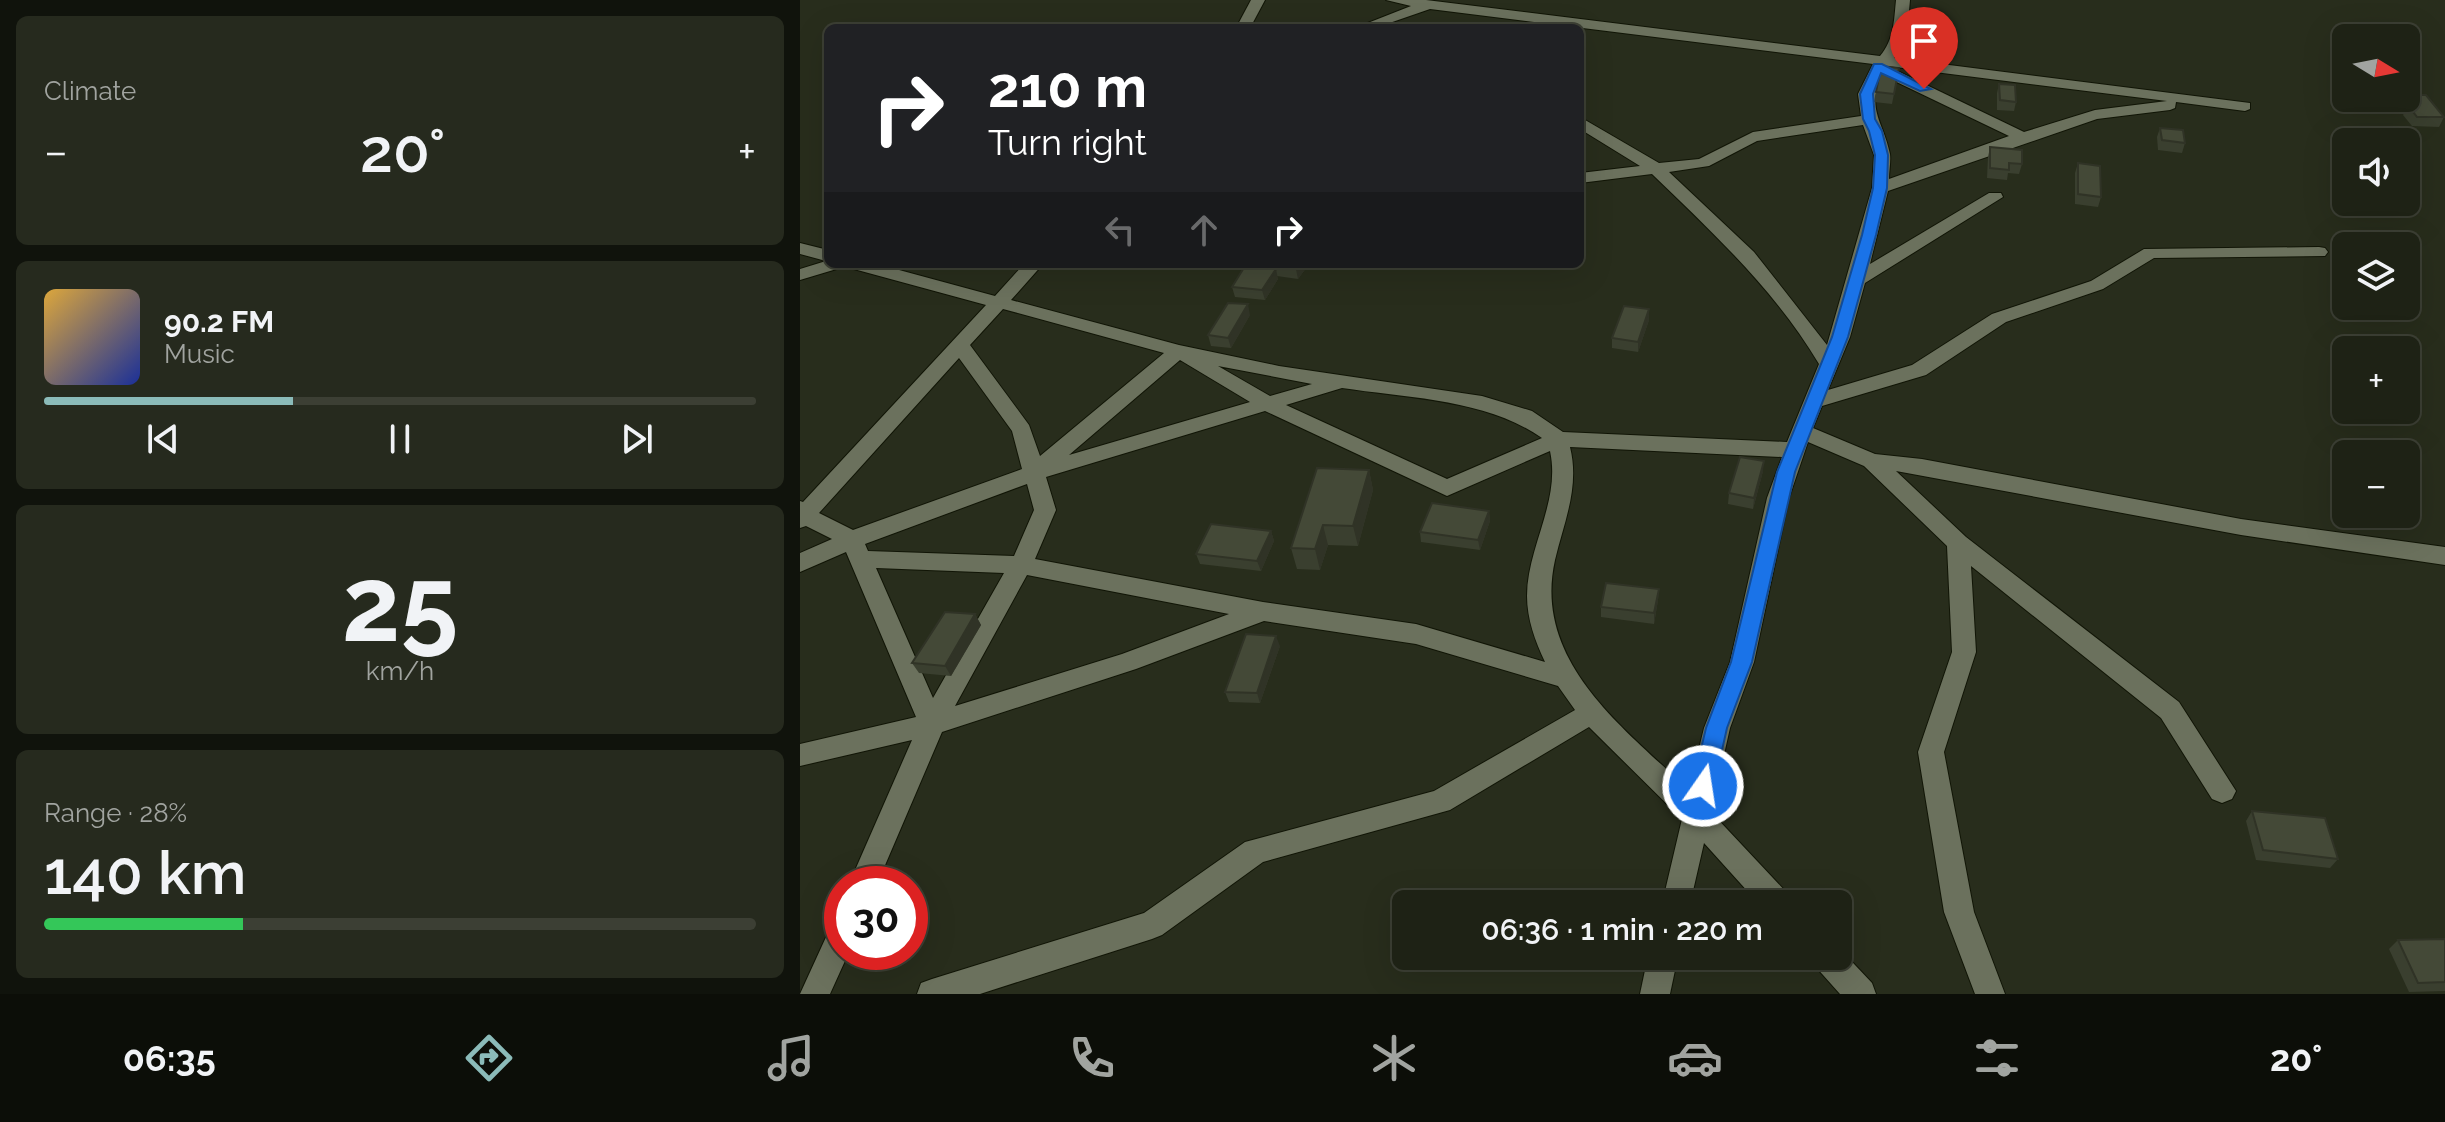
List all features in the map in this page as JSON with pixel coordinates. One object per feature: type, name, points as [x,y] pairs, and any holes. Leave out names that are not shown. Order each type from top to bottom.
[{"type":"street","points":[[1245,24],[1258,0]]},
{"type":"street","points":[[1393,0],[2245,106]]},
{"type":"street","points":[[1679,890],[1717,728],[1742,662],[1778,498],[1840,337],[1880,188],[1882,155],[1876,131],[1869,119],[1866,94],[1881,63],[1894,49],[1900,31],[1903,0]]},
{"type":"street","points":[[1429,3],[1444,21]]},
{"type":"street","points":[[1373,24],[1429,3]]},
{"type":"street","points":[[1881,63],[2023,137]]},
{"type":"street","points":[[1880,188],[2095,115],[2200,100]]},
{"type":"street","points":[[1584,177],[1703,163],[1753,137],[1869,119]]},
{"type":"street","points":[[1584,124],[1655,168],[1748,256],[1812,336],[1829,364]]},
{"type":"street","points":[[1856,280],[1995,197]]},
{"type":"street","points":[[800,248],[824,255]]},
{"type":"street","points":[[1814,401],[1919,370],[1999,318],[2097,285],[2150,253],[2319,252]]},
{"type":"street","points":[[800,275],[824,267]]},
{"type":"street","points":[[870,268],[1179,351],[1482,403],[1525,416],[1558,439],[1564,474],[1542,573],[1539,612],[1550,646],[1566,678],[1593,712],[1765,890]]},
{"type":"street","points":[[932,724],[856,549],[801,515],[1030,268]]},
{"type":"street","points":[[871,866],[932,724],[1021,565],[1045,510],[1022,430],[960,345]]},
{"type":"street","points":[[1179,351],[1270,404],[1447,488],[1558,439],[1798,440],[1872,461],[1922,467],[2241,527],[2445,556]]},
{"type":"street","points":[[1034,473],[1179,351]]},
{"type":"street","points":[[856,549],[888,524],[1034,473],[1341,381]]},
{"type":"street","points":[[1872,461],[1958,543],[2170,710],[2222,791]]},
{"type":"street","points":[[1958,543],[1964,652],[1931,752],[1959,912],[1990,994]]},
{"type":"street","points":[[800,563],[856,549],[1021,565],[1263,611],[1416,634],[1566,678]]},
{"type":"street","points":[[800,755],[932,724],[1127,662],[1263,611]]},
{"type":"street","points":[[932,994],[1152,925],[1255,851],[1440,801],[1593,712]]},
{"type":"street","points":[[815,994],[826,970]]},
{"type":"street","points":[[1655,994],[1660,970]]},
{"type":"street","points":[[1839,970],[1861,994]]},
{"type":"building","points":[[1881,66],[1899,68],[1894,94],[1876,92]]},
{"type":"building","points":[[1999,84],[2015,85],[2016,102],[2000,100]]},
{"type":"building","points":[[2420,95],[2426,95],[2444,117],[2417,117],[2413,112],[2420,112]]},
{"type":"building","points":[[2160,128],[2183,130],[2185,143],[2162,140]]},
{"type":"building","points":[[1990,147],[2022,150],[2022,164],[2009,163],[2009,170],[1990,168]]},
{"type":"building","points":[[2078,163],[2100,166],[2101,197],[2078,194]]},
{"type":"building","points":[[1244,268],[1276,269],[1262,290],[1232,287]]},
{"type":"building","points":[[1228,303],[1248,304],[1228,338],[1208,335]]},
{"type":"building","points":[[1624,306],[1649,309],[1638,342],[1612,338]]},
{"type":"building","points":[[1740,457],[1764,461],[1754,498],[1729,493]]},
{"type":"building","points":[[1317,468],[1369,470],[1353,526],[1323,525],[1315,549],[1291,548]]},
{"type":"building","points":[[1432,503],[1489,511],[1478,540],[1420,532]]},
{"type":"building","points":[[1211,524],[1271,531],[1257,561],[1196,554]]},
{"type":"building","points":[[1606,583],[1659,589],[1654,613],[1601,607]]},
{"type":"building","points":[[945,612],[975,614],[945,666],[912,663]]},
{"type":"building","points":[[1246,634],[1276,636],[1257,693],[1225,692]]},
{"type":"building","points":[[2252,811],[2325,818],[2338,859],[2263,850]]},
{"type":"building","points":[[2445,939],[2445,982],[2418,983],[2398,940]]},
{"type":"route","points":[[1703,786],[1717,728],[1742,662],[1778,498],[1801,431],[1840,337],[1869,235],[1880,188],[1882,155],[1866,108],[1866,94],[1878,67],[1924,89]]}]
